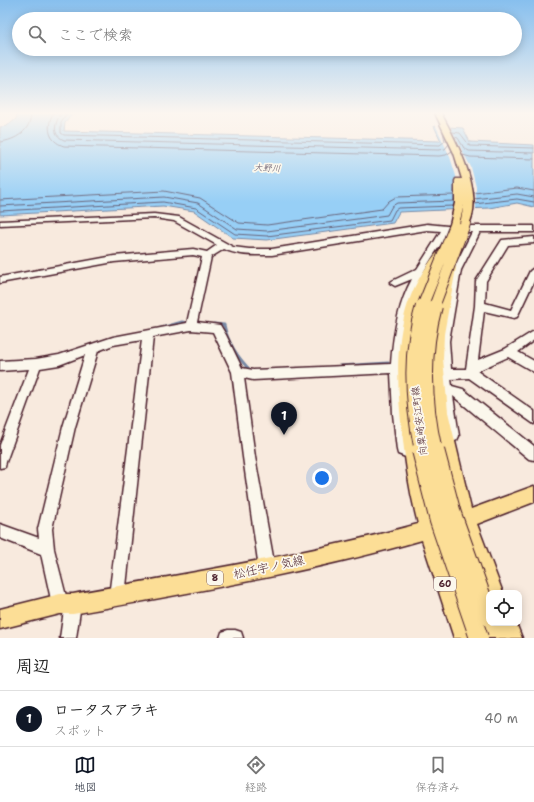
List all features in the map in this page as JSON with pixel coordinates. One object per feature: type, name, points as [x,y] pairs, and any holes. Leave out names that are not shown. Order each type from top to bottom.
[{"type":"main road","name":"向粟崎安江町線","points":[[445,143],[455,164],[460,189],[459,212],[451,249],[429,330],[426,358],[430,429],[449,508],[486,610]]},
{"type":"main road","name":"向粟崎安江町線","points":[[452,143],[464,168],[469,190],[468,215],[430,286],[420,315],[416,339],[414,374],[416,410],[422,457],[437,514],[480,638]]},
{"type":"main road","points":[[428,529],[416,479],[412,452],[405,399],[405,355],[410,322],[423,274],[451,249]]},
{"type":"main road","points":[[451,249],[448,284],[438,334],[436,359],[441,412],[460,502],[493,590]]},
{"type":"main road","name":"松任宇ノ気線","points":[[0,619],[66,604],[267,568],[380,543],[467,519],[534,494]]},
{"type":"main road","name":"60","points":[[428,529],[440,570],[464,638]]},
{"type":"main road","points":[[492,626],[497,638]]},
{"type":"main road","points":[[507,626],[512,638]]},
{"type":"street","points":[[0,223],[154,216],[176,218],[231,249],[249,252],[272,252],[403,232],[427,226],[447,229],[534,229]]},
{"type":"street","points":[[412,452],[403,450],[396,402],[396,368],[399,332],[410,291],[423,274],[447,229]]},
{"type":"street","points":[[447,446],[454,445],[446,389],[444,341],[457,270],[477,229]]},
{"type":"street","points":[[471,371],[480,306],[481,281],[505,242],[534,240]]},
{"type":"street","points":[[191,326],[207,256],[223,245]]},
{"type":"street","points":[[0,280],[77,264],[114,259],[193,252],[201,253],[207,256]]},
{"type":"street","points":[[480,306],[514,314],[534,271]]},
{"type":"street","points":[[396,283],[423,274]]},
{"type":"street","points":[[0,366],[36,364],[59,360],[113,341],[191,326],[216,328],[221,335],[238,372],[249,457],[267,568]]},
{"type":"street","points":[[117,596],[148,335]]},
{"type":"street","points":[[445,373],[454,375],[471,371],[509,352],[534,335]]},
{"type":"street","points":[[68,638],[66,604],[47,549],[45,529],[90,353],[94,348]]},
{"type":"street","points":[[509,352],[534,367]]},
{"type":"street","points":[[0,462],[36,364]]},
{"type":"street","points":[[238,372],[253,375],[396,368]]},
{"type":"street","points":[[471,371],[534,418]]},
{"type":"street","points":[[446,389],[458,393],[534,454]]},
{"type":"street","points":[[0,531],[47,549]]},
{"type":"street","points":[[228,638],[235,638]]},
{"type":"water","name":"大野川","points":[[0,143],[486,143],[534,145],[534,207],[517,203],[489,208],[399,212],[393,223],[267,240],[233,238],[194,211],[163,206],[0,215]]},
{"type":"pier","points":[[444,143],[458,143],[471,167],[476,187],[476,210],[455,212],[457,186],[456,176]]},
{"type":"waterway","points":[[158,329],[182,322],[187,323]]},
{"type":"waterway","points":[[214,324],[224,325],[234,350],[251,371]]},
{"type":"waterway","points":[[340,366],[388,363]]},
{"type":"place","name":"ロータスアラキ","points":[[284,435]]}]
